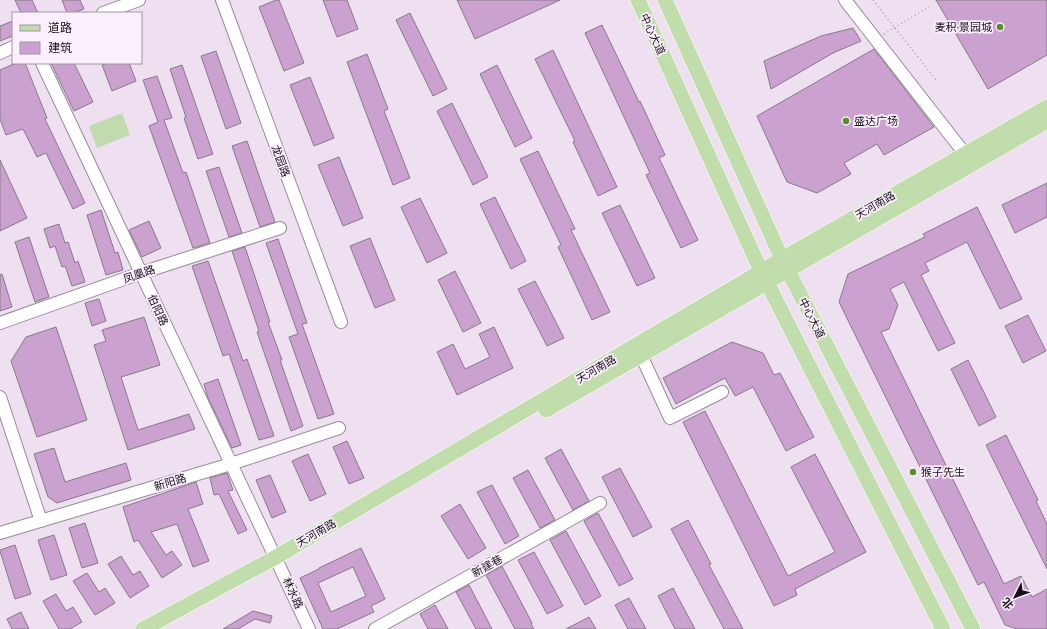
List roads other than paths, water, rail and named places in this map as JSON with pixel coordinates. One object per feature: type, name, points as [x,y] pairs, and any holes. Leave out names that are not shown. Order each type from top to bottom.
[{"type":"main road","name":"中心大道","points":[[638,0],[764,276],[943,629]]},
{"type":"main road","name":"中心大道","points":[[665,0],[785,265],[973,629]]},
{"type":"main road","name":"天河南路","points":[[785,265],[965,154],[1047,107]]},
{"type":"main road","name":"天河南路","points":[[161,629],[764,276],[1047,121]]},
{"type":"main road","name":"天河南路","points":[[143,629],[278,561],[641,355],[764,276]]},
{"type":"street","points":[[106,12],[139,0]]},
{"type":"street","name":"龙园路","points":[[222,0],[341,322]]},
{"type":"street","points":[[845,0],[965,154]]},
{"type":"street","points":[[0,53],[12,47]]},
{"type":"street","name":"伯阳路","points":[[42,64],[278,561]]},
{"type":"street","name":"凤凰路","points":[[0,324],[141,273],[280,228]]},
{"type":"street","points":[[641,355],[670,418],[722,392]]},
{"type":"street","points":[[0,397],[41,521]]},
{"type":"street","name":"新阳路","points":[[0,533],[231,464],[339,428]]},
{"type":"street","name":"新建巷","points":[[375,629],[600,503]]},
{"type":"street","name":"林水路","points":[[278,561],[309,629]]},
{"type":"place","name":"麦积·景园城","points":[[1000,27]]},
{"type":"place","name":"盛达广场","points":[[846,121]]},
{"type":"place","name":"猴子先生","points":[[913,472]]}]
